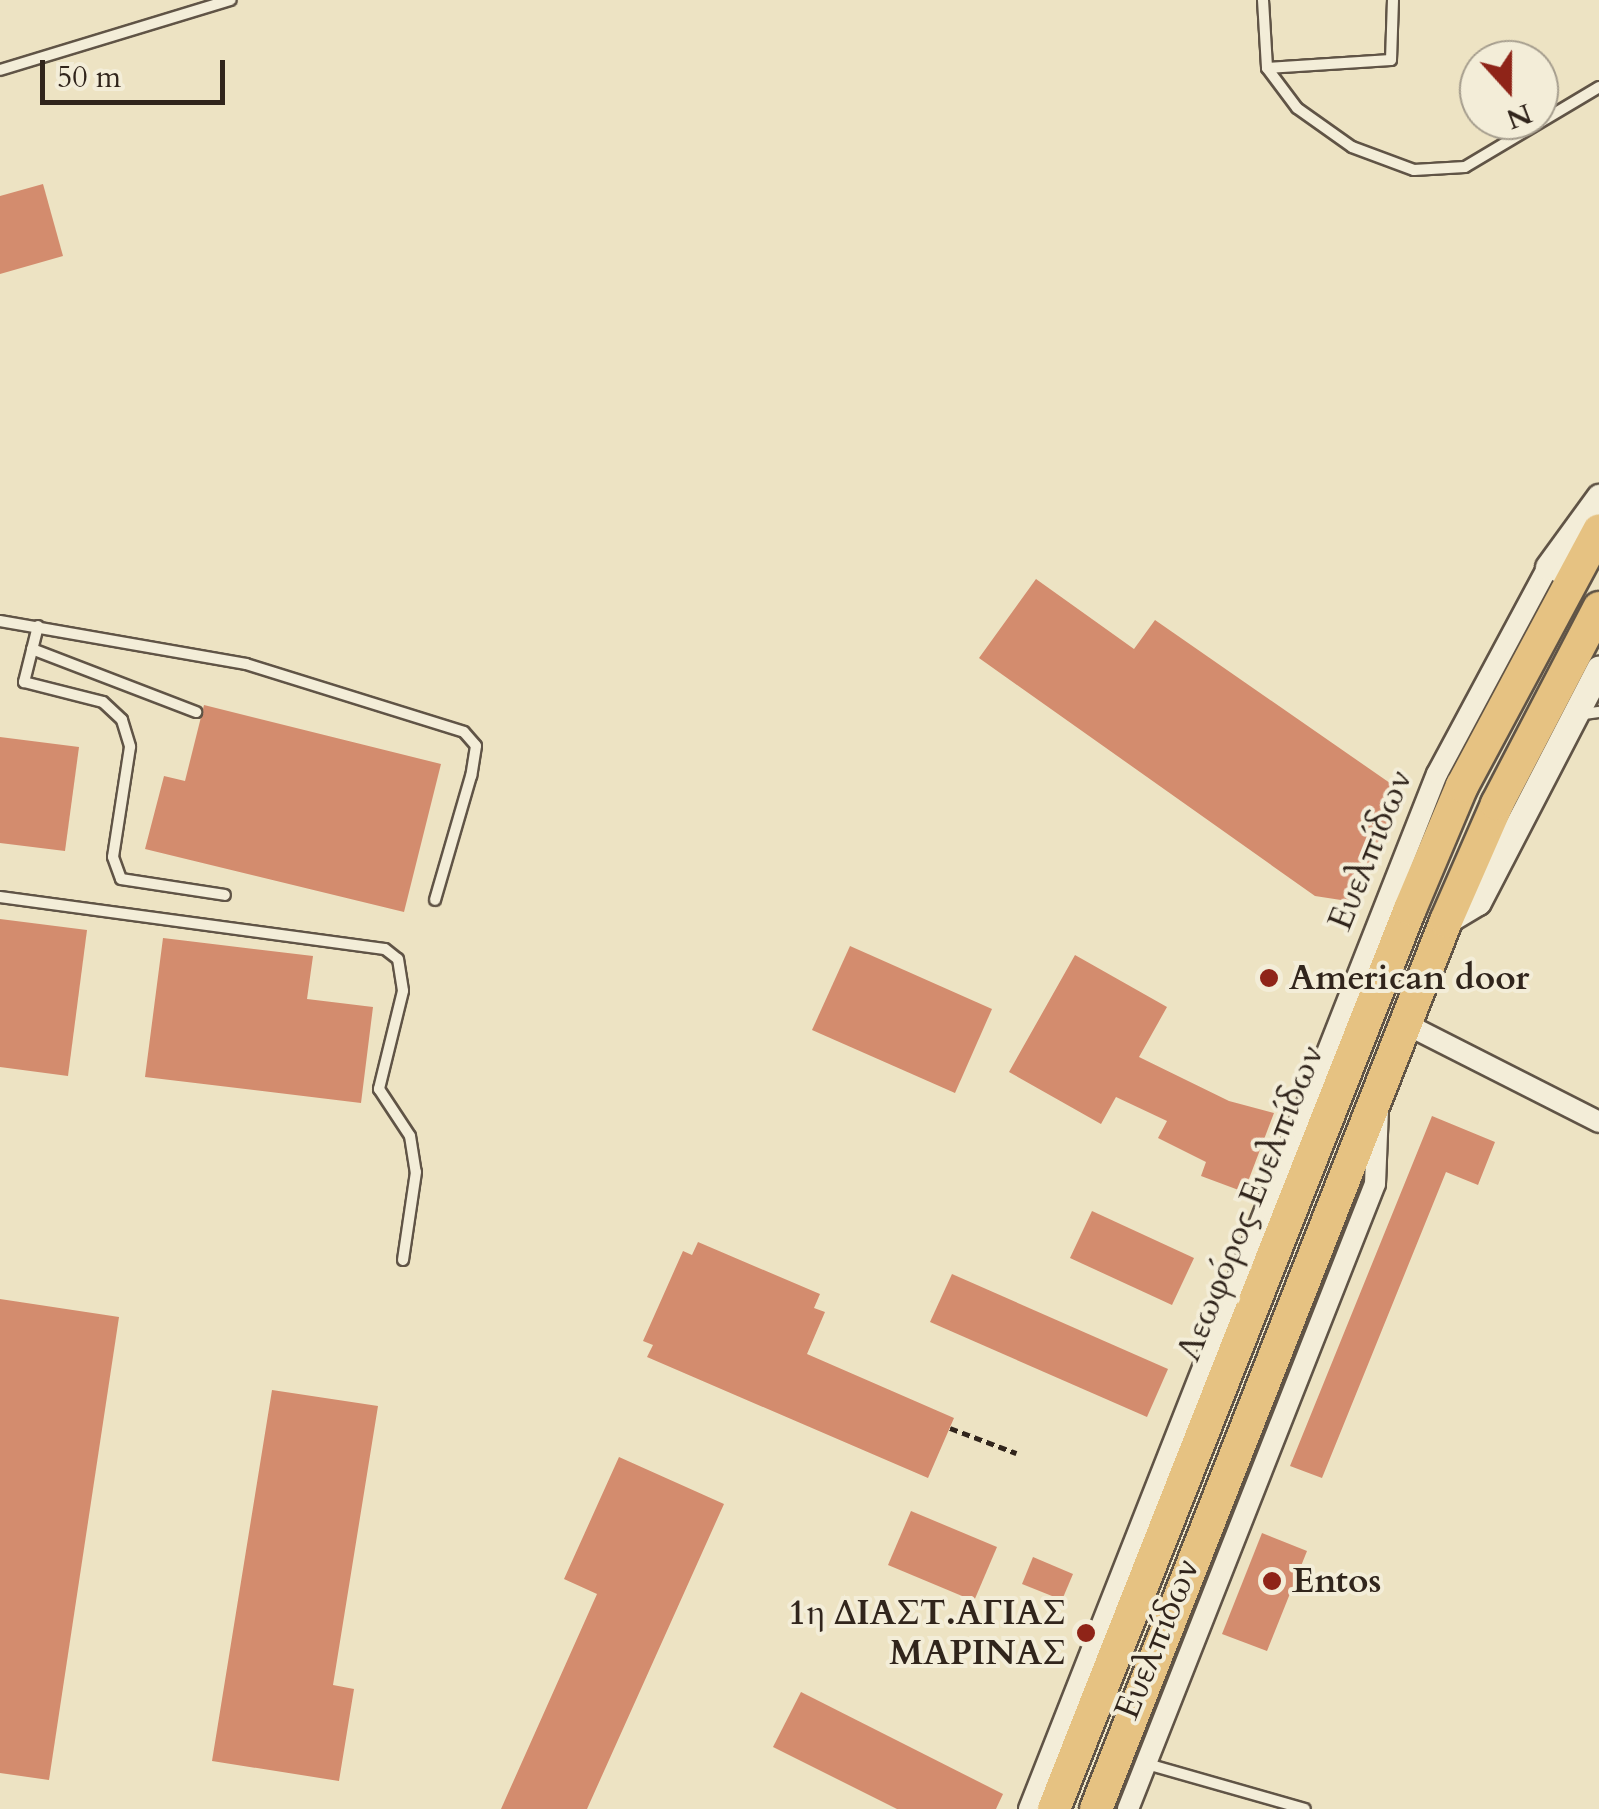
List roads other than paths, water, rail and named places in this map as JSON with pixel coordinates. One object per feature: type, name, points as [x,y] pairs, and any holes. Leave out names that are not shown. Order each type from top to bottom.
[{"type":"main road","name":"Λεωφόρος Ευελπίδων","points":[[1054,1809],[1140,1554],[1450,780],[1560,572],[1599,530]]},
{"type":"main road","points":[[1096,1809],[1446,921],[1496,804],[1595,624]]},
{"type":"street","points":[[1560,572],[1599,496]]},
{"type":"street","points":[[1446,921],[1478,902],[1599,668]]},
{"type":"street","points":[[1404,1023],[1599,1122]]},
{"type":"street","name":"Ευελπίδων","points":[[1128,1809],[1375,1184],[1377,1098]]},
{"type":"street","name":"Ευελπίδων","points":[[1029,1809],[1140,1554]]},
{"type":"lane","points":[[0,70],[231,0]]},
{"type":"lane","points":[[1263,0],[1267,68],[1297,108],[1352,146],[1414,170],[1441,172],[1465,167],[1599,87]]},
{"type":"lane","points":[[1267,68],[1391,60],[1393,0]]},
{"type":"lane","points":[[0,622],[246,664],[464,732],[476,746],[471,776],[435,900]]},
{"type":"lane","points":[[38,626],[24,682],[103,702],[122,720],[130,747],[113,856],[121,879],[226,895]]},
{"type":"lane","points":[[32,649],[196,712]]},
{"type":"lane","points":[[1571,716],[1599,712]]},
{"type":"lane","points":[[0,897],[385,949],[398,959],[403,992],[379,1089],[410,1136],[416,1172],[403,1260]]},
{"type":"lane","points":[[1146,1764],[1305,1809]]},
{"type":"place","name":"American door","points":[[1269,978]]},
{"type":"place","name":"Entos","points":[[1272,1581]]},
{"type":"place","name":"1η ΔΙΑΣΤ.ΑΓΙΑΣ ΜΑΡΙΝΑΣ","points":[[1086,1633]]}]
